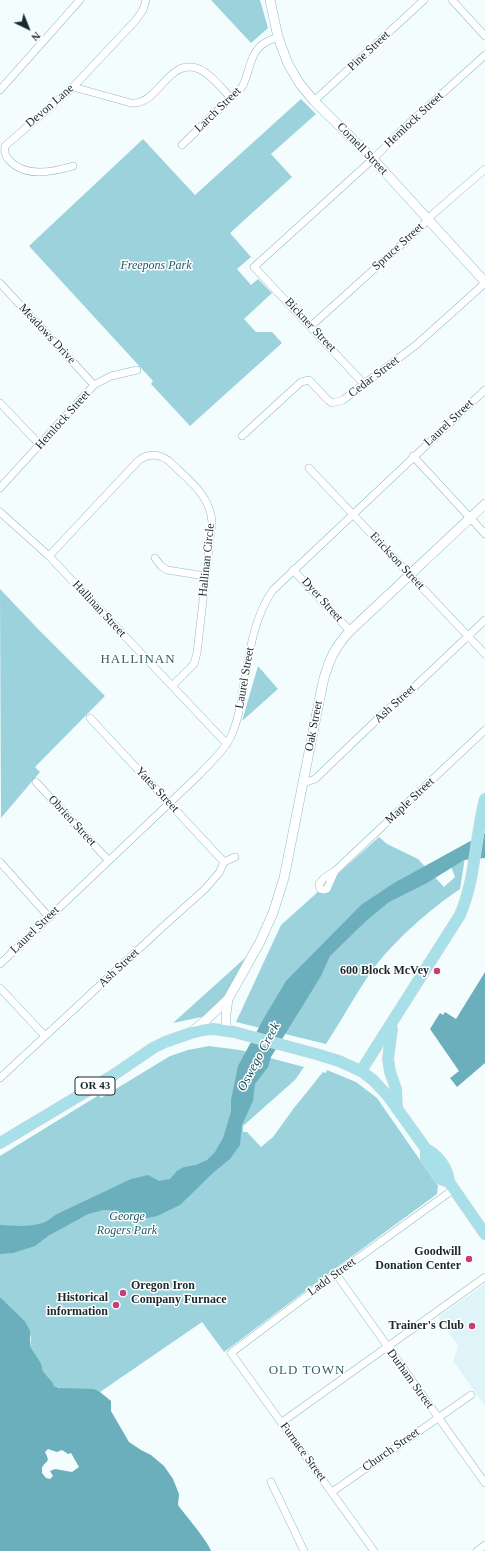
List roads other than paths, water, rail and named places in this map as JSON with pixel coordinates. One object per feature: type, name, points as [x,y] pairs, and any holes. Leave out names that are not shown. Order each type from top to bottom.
[{"type":"main road","points":[[361,1071],[460,915],[467,895],[485,799]]},
{"type":"main road","points":[[393,1022],[388,1059],[390,1072],[396,1089],[398,1109]]},
{"type":"main road","name":"OR 43","points":[[0,1143],[112,1076],[153,1048],[191,1032],[203,1030],[230,1031],[339,1061],[361,1071],[381,1087],[398,1109],[426,1149],[426,1159],[440,1179],[451,1186],[485,1234]]},
{"type":"street","points":[[0,90],[80,0]]},
{"type":"street","name":"Devon Lane","points":[[73,166],[51,171],[27,171],[11,163],[6,158],[4,151],[5,146],[74,87],[136,20],[143,10],[146,0]]},
{"type":"street","name":"Cornell Street","points":[[270,0],[278,37],[288,64],[300,84],[314,101],[373,159],[485,282]]},
{"type":"street","name":"Pine Street","points":[[314,101],[424,0]]},
{"type":"street","points":[[452,0],[485,36]]},
{"type":"street","name":"Larch Street","points":[[182,145],[242,87],[247,78],[255,51],[264,44],[278,37]]},
{"type":"street","name":"Hemlock Street","points":[[254,267],[485,55]]},
{"type":"street","points":[[74,87],[131,103],[139,103],[148,98],[175,71],[191,67],[205,73],[231,98]]},
{"type":"street","name":"Spruce Street","points":[[311,326],[485,169]]},
{"type":"street","name":"Bickner Street","points":[[254,267],[364,384]]},
{"type":"street","name":"Cedar Street","points":[[242,436],[301,382],[309,380],[332,403],[343,400],[416,345],[485,282]]},
{"type":"street","name":"Meadows Drive","points":[[0,283],[94,385]]},
{"type":"street","name":"Hemlock Street","points":[[0,488],[94,385],[112,376],[137,370]]},
{"type":"street","name":"Laurel Street","points":[[0,964],[199,775],[227,744],[238,718],[250,648],[263,607],[273,590],[413,456],[485,390]]},
{"type":"street","points":[[0,403],[40,445]]},
{"type":"street","name":"Hallinan Circle","points":[[49,556],[138,460],[146,456],[156,454],[169,460],[201,493],[208,505],[212,522],[197,653],[194,664],[172,686]]},
{"type":"street","points":[[413,456],[471,517],[485,534]]},
{"type":"street","name":"Erickson Street","points":[[310,468],[485,654]]},
{"type":"street","name":"Oak Street","points":[[191,1032],[207,1019],[228,998],[260,942],[273,913],[284,878],[323,682],[327,666],[336,647],[350,631],[485,504]]},
{"type":"street","name":"Hallinan Street","points":[[0,512],[49,556],[227,744]]},
{"type":"street","points":[[155,558],[167,570],[205,576]]},
{"type":"street","name":"Dyer Street","points":[[293,570],[350,631]]},
{"type":"street","name":"Ash Street","points":[[303,783],[315,779],[387,710],[409,692],[485,620]]},
{"type":"street","name":"Yates Street","points":[[90,718],[224,862]]},
{"type":"street","name":"Maple Street","points":[[335,871],[485,730]]},
{"type":"street","name":"Obrien Street","points":[[36,782],[108,860]]},
{"type":"street","points":[[224,862],[235,857]]},
{"type":"street","points":[[0,862],[49,917]]},
{"type":"street","name":"Ash Street","points":[[0,1078],[204,890],[220,873],[224,862]]},
{"type":"street","points":[[0,988],[45,1036]]},
{"type":"street","name":"Oak Street","points":[[228,998],[226,1014],[230,1031]]},
{"type":"street","name":"Ladd Street","points":[[231,1353],[451,1186]]},
{"type":"street","name":"Durham Street","points":[[336,1274],[484,1481]]},
{"type":"street","points":[[282,1422],[485,1277]]},
{"type":"street","name":"Furnace Street","points":[[231,1353],[374,1551]]},
{"type":"street","name":"Church Street","points":[[332,1492],[471,1395]]},
{"type":"street","points":[[271,1482],[304,1551]]},
{"type":"street","points":[[477,1551],[485,1545]]},
{"type":"water","name":"Oswego Creek","points":[[485,833],[485,858],[464,860],[427,883],[389,902],[366,921],[330,956],[321,976],[271,1057],[268,1067],[255,1084],[253,1101],[242,1125],[240,1145],[230,1159],[215,1171],[180,1205],[157,1216],[147,1218],[136,1214],[125,1215],[110,1210],[103,1210],[88,1214],[48,1236],[35,1246],[13,1253],[0,1254],[0,1225],[37,1225],[131,1179],[148,1175],[159,1181],[170,1179],[177,1171],[184,1167],[196,1165],[207,1160],[215,1152],[223,1138],[231,1112],[231,1100],[238,1066],[286,981],[361,905],[394,883]]},
{"type":"water","points":[[485,972],[485,1063],[457,1087],[450,1078],[459,1071],[430,1029],[440,1013],[443,1015],[445,1012],[456,1019]]},
{"type":"water","points":[[0,1297],[25,1321],[30,1331],[30,1346],[41,1363],[43,1371],[54,1386],[59,1388],[94,1389],[111,1401],[111,1411],[129,1442],[151,1455],[164,1466],[173,1479],[179,1494],[178,1505],[201,1535],[211,1551],[0,1551]],"holes":[[[48,1449],[57,1452],[62,1450],[68,1454],[71,1453],[79,1467],[72,1472],[55,1469],[50,1471],[53,1476],[50,1479],[46,1478],[42,1473],[42,1468],[48,1460],[45,1452]]]},
{"type":"place","name":"600 Block McVey","points":[[437,971]]},
{"type":"place","name":"Goodwill Donation Center","points":[[469,1259]]},
{"type":"place","name":"Oregon Iron Company Furnace","points":[[123,1293]]},
{"type":"place","name":"Historical information","points":[[116,1305]]},
{"type":"place","name":"Trainer's Club","points":[[472,1326]]},
{"type":"district","name":"HALLINAN","points":[[138,660]]},
{"type":"district","name":"OLD TOWN","points":[[307,1371]]},
{"type":"park label","name":"Freepons Park","points":[[156,266]]},
{"type":"park label","name":"George Rogers Park","points":[[127,1224]]}]
